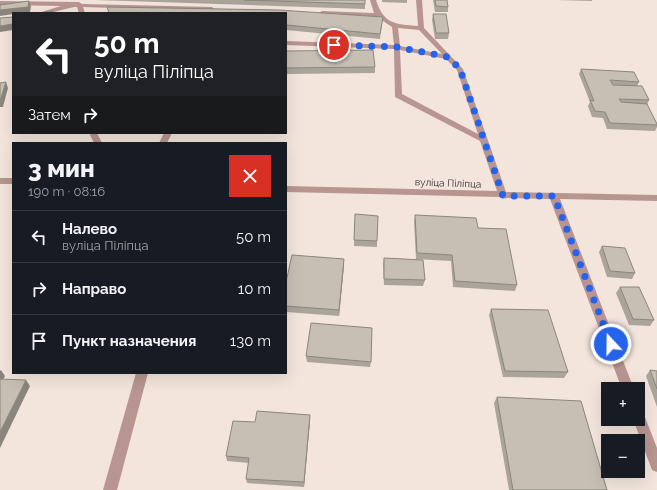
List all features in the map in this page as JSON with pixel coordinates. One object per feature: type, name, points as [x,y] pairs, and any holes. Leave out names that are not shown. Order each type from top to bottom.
[{"type":"street","points":[[373,0],[378,16]]},
{"type":"street","points":[[419,0],[421,28],[460,69],[503,196]]},
{"type":"street","points":[[0,3],[220,9]]},
{"type":"street","points":[[0,7],[28,3]]},
{"type":"street","points":[[45,12],[79,4]]},
{"type":"street","points":[[79,4],[82,12]]},
{"type":"street","points":[[315,13],[378,16],[395,26],[421,28]]},
{"type":"street","points":[[395,26],[398,95],[484,140]]},
{"type":"street","points":[[287,43],[397,47],[448,57]]},
{"type":"street","points":[[94,135],[98,142]]},
{"type":"street","points":[[0,181],[12,182]]},
{"type":"street","name":"вуліца Піліпца","points":[[287,189],[503,196],[657,198]]},
{"type":"street","points":[[554,196],[625,382]]},
{"type":"street","points":[[110,490],[142,374]]},
{"type":"street","points":[[642,426],[657,465]]},
{"type":"building","points":[[244,0],[365,0],[365,4]]},
{"type":"building","points":[[435,0],[447,0],[448,7],[436,6]]},
{"type":"building","points":[[29,1],[28,7],[0,10],[0,5]]},
{"type":"building","points":[[107,7],[279,10],[383,17],[380,34],[287,25],[287,12],[109,12]]},
{"type":"building","points":[[433,14],[446,14],[449,33],[436,33]]},
{"type":"building","points":[[12,17],[12,24],[0,26],[0,18]]},
{"type":"building","points":[[373,50],[375,67],[287,68],[287,51]]},
{"type":"building","points":[[581,69],[634,72],[639,82],[610,80],[613,85],[642,86],[649,100],[619,99],[621,102],[647,104],[657,125],[610,123],[605,112],[595,111],[590,100],[594,101]]},
{"type":"building","points":[[6,82],[0,101],[0,83]]},
{"type":"building","points":[[355,214],[378,216],[377,241],[354,240]]},
{"type":"building","points":[[415,215],[476,218],[478,228],[506,229],[517,285],[455,281],[452,255],[417,253]]},
{"type":"building","points":[[602,246],[625,248],[635,273],[610,271]]},
{"type":"building","points":[[292,255],[344,259],[339,310],[287,306],[287,278]]},
{"type":"building","points":[[384,258],[423,260],[425,280],[384,279]]},
{"type":"building","points":[[620,287],[639,287],[654,320],[633,319]]},
{"type":"building","points":[[491,309],[548,310],[568,372],[505,371]]},
{"type":"building","points":[[311,323],[372,328],[371,362],[306,356]]},
{"type":"building","points":[[650,370],[657,371],[657,389]]},
{"type":"building","points":[[0,379],[26,380],[0,432]]},
{"type":"building","points":[[497,397],[581,401],[601,469],[601,478],[603,478],[607,490],[513,490]]},
{"type":"building","points":[[257,411],[310,415],[304,482],[246,479],[249,458],[226,456],[233,421],[255,422]]},
{"type":"route","points":[[334,45],[397,47],[448,57],[460,69],[503,196],[554,196],[611,344]]}]
